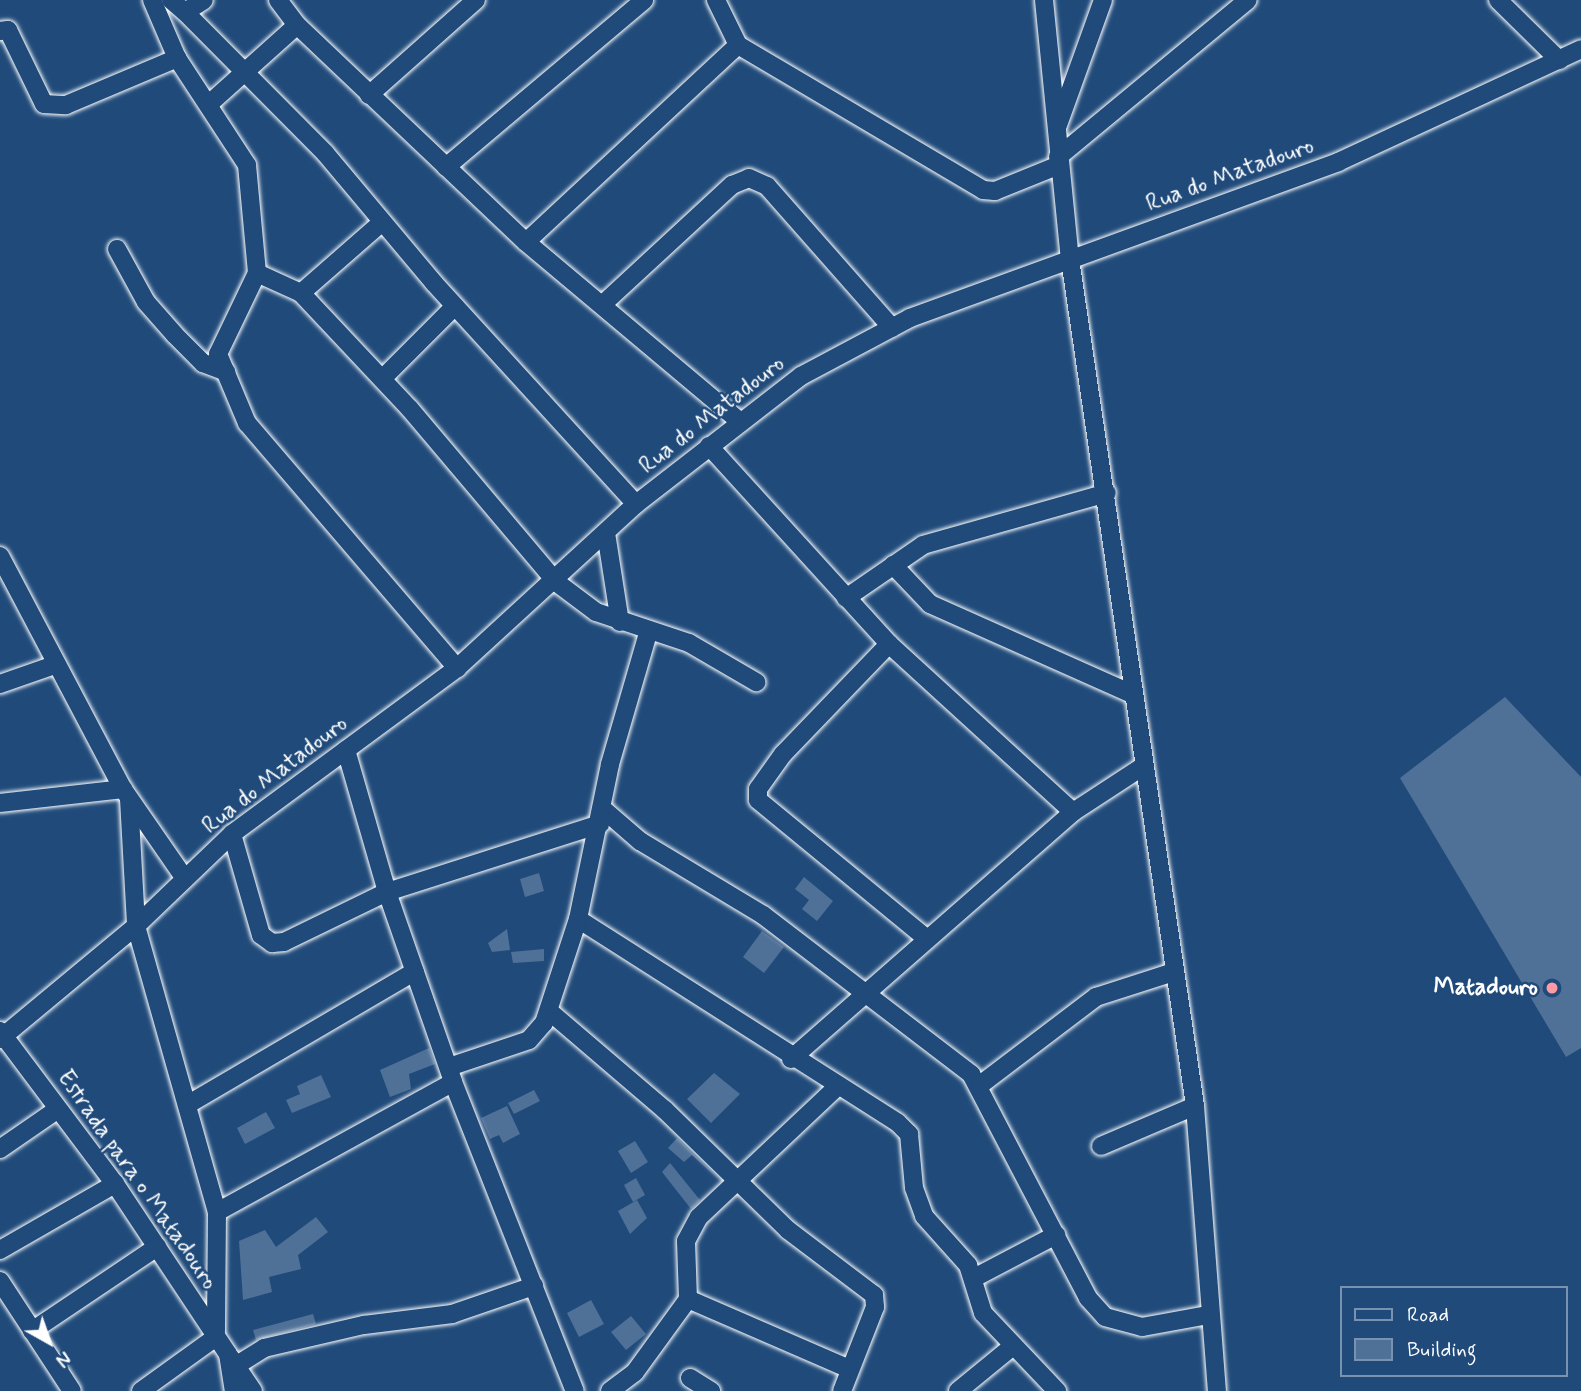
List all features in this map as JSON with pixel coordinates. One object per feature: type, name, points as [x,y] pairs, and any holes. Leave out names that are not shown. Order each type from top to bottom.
[{"type":"street","points":[[152,0],[177,58],[247,165],[257,273],[223,336],[218,354],[247,423],[457,668]]},
{"type":"street","points":[[171,0],[250,72],[455,306],[636,504]]},
{"type":"street","points":[[185,12],[204,0]]},
{"type":"street","points":[[278,0],[297,25],[526,242],[738,420]]},
{"type":"street","points":[[369,94],[476,0]]},
{"type":"street","points":[[446,167],[644,0]]},
{"type":"street","points":[[716,0],[738,45],[983,190],[995,191],[1059,161],[1248,0]]},
{"type":"street","points":[[1044,0],[1070,258],[1107,493],[1142,766],[1195,1106],[1208,1315],[1217,1391]]},
{"type":"street","points":[[1056,131],[1103,0]]},
{"type":"street","points":[[1498,0],[1559,60]]},
{"type":"street","points":[[209,104],[250,72],[297,25]]},
{"type":"street","points":[[0,31],[8,30],[44,104],[65,105],[177,58]]},
{"type":"street","points":[[526,242],[738,45]]},
{"type":"street","name":"Rua do Matadouro","points":[[1,1035],[136,926],[232,834],[457,668],[556,582],[636,504],[738,420],[801,376],[892,328],[1070,258],[1338,162],[1581,48]]},
{"type":"street","points":[[603,304],[732,185],[749,178],[767,186],[892,328]]},
{"type":"street","points":[[301,293],[381,223]]},
{"type":"street","points":[[117,249],[146,302],[175,335],[203,363],[226,372]]},
{"type":"street","points":[[257,273],[301,293],[382,379],[556,582],[620,622],[648,633],[689,643],[755,682]]},
{"type":"street","points":[[382,379],[455,306]]},
{"type":"street","points":[[709,446],[889,644],[1073,812]]},
{"type":"street","points":[[846,598],[892,565],[965,529],[1107,493]]},
{"type":"street","points":[[606,533],[620,622]]},
{"type":"street","points":[[0,555],[126,794],[185,879]]},
{"type":"street","points":[[892,565],[930,604],[1134,695]]},
{"type":"street","points":[[217,1212],[451,1075],[529,1040],[549,1011],[578,919],[601,816],[648,633]]},
{"type":"street","points":[[889,644],[783,754],[758,789],[758,800],[926,938]]},
{"type":"street","points":[[0,684],[57,664]]},
{"type":"street","points":[[346,750],[387,892],[451,1075],[575,1391]]},
{"type":"street","points":[[791,1059],[1073,812],[1142,766]]},
{"type":"street","points":[[0,803],[126,794]]},
{"type":"street","points":[[126,794],[136,926],[217,1212],[216,1337],[141,1391]]},
{"type":"street","points":[[232,834],[267,942],[284,942],[387,892],[601,816]]},
{"type":"street","points":[[601,816],[763,915],[937,1043],[980,1086],[1088,1297],[1105,1317],[1142,1327],[1208,1315]]},
{"type":"street","points":[[578,919],[909,1134],[914,1188],[924,1216],[974,1278],[983,1313],[1057,1391]]},
{"type":"street","points":[[187,1105],[415,971]]},
{"type":"street","points":[[980,1086],[1096,997],[1174,972]]},
{"type":"street","points":[[549,1011],[740,1182],[789,1230],[874,1295],[874,1307],[842,1391]]},
{"type":"street","name":"Estrada para o Matadouro","points":[[1,1035],[115,1184],[253,1391]]},
{"type":"street","points":[[610,1391],[635,1372],[688,1299],[684,1259],[690,1228],[837,1087]]},
{"type":"street","points":[[1101,1146],[1195,1106]]},
{"type":"street","points":[[0,1149],[58,1109]]},
{"type":"street","points":[[0,1250],[115,1184]]},
{"type":"street","points":[[974,1278],[1056,1235]]},
{"type":"street","points":[[32,1331],[157,1247]]},
{"type":"street","points":[[0,1281],[72,1391]]},
{"type":"street","points":[[232,1360],[264,1348],[364,1325],[452,1314],[534,1286]]},
{"type":"street","points":[[688,1299],[850,1369]]},
{"type":"street","points":[[958,1391],[1013,1346]]},
{"type":"street","name":"Estrada para o Matadouro","points":[[232,1360],[234,1391]]},
{"type":"street","points":[[690,1378],[711,1391]]},
{"type":"building","points":[[1505,697],[1581,777],[1581,1048],[1566,1057],[1400,778]]},
{"type":"building","points":[[539,873],[544,891],[525,897],[520,879]]},
{"type":"building","points":[[804,877],[833,901],[817,921],[802,909],[809,900],[795,889]]},
{"type":"building","points":[[507,929],[510,950],[492,952],[488,943]]},
{"type":"building","points":[[762,931],[784,947],[764,973],[743,957]]},
{"type":"building","points":[[544,949],[544,961],[513,963],[511,952]]},
{"type":"building","points":[[429,1048],[435,1064],[409,1074],[411,1089],[390,1097],[380,1070]]},
{"type":"building","points":[[714,1073],[740,1094],[711,1123],[687,1099]]},
{"type":"building","points":[[321,1075],[331,1097],[292,1113],[286,1100],[300,1094],[297,1086]]},
{"type":"building","points":[[534,1090],[540,1101],[514,1114],[508,1103]]},
{"type":"building","points":[[507,1106],[520,1134],[503,1143],[499,1135],[490,1139],[481,1118]]},
{"type":"building","points":[[266,1112],[275,1128],[245,1144],[237,1128]]},
{"type":"building","points":[[677,1138],[721,1181],[692,1155],[684,1162],[668,1148]]},
{"type":"building","points":[[635,1141],[648,1162],[631,1173],[618,1151]]},
{"type":"building","points":[[670,1163],[700,1200],[691,1209],[662,1172]]},
{"type":"building","points":[[636,1178],[645,1195],[633,1202],[624,1185]]},
{"type":"building","points":[[637,1200],[647,1218],[630,1234],[618,1211]]},
{"type":"building","points":[[316,1217],[328,1232],[298,1255],[301,1269],[269,1277],[272,1292],[243,1300],[239,1241],[265,1230],[276,1247]]},
{"type":"building","points":[[591,1300],[604,1324],[579,1337],[567,1313]]},
{"type":"building","points":[[313,1314],[316,1324],[256,1340],[253,1330]]},
{"type":"building","points":[[631,1316],[646,1334],[626,1350],[611,1332]]},
{"type":"place","name":"Matadouro","points":[[1552,988]]}]
